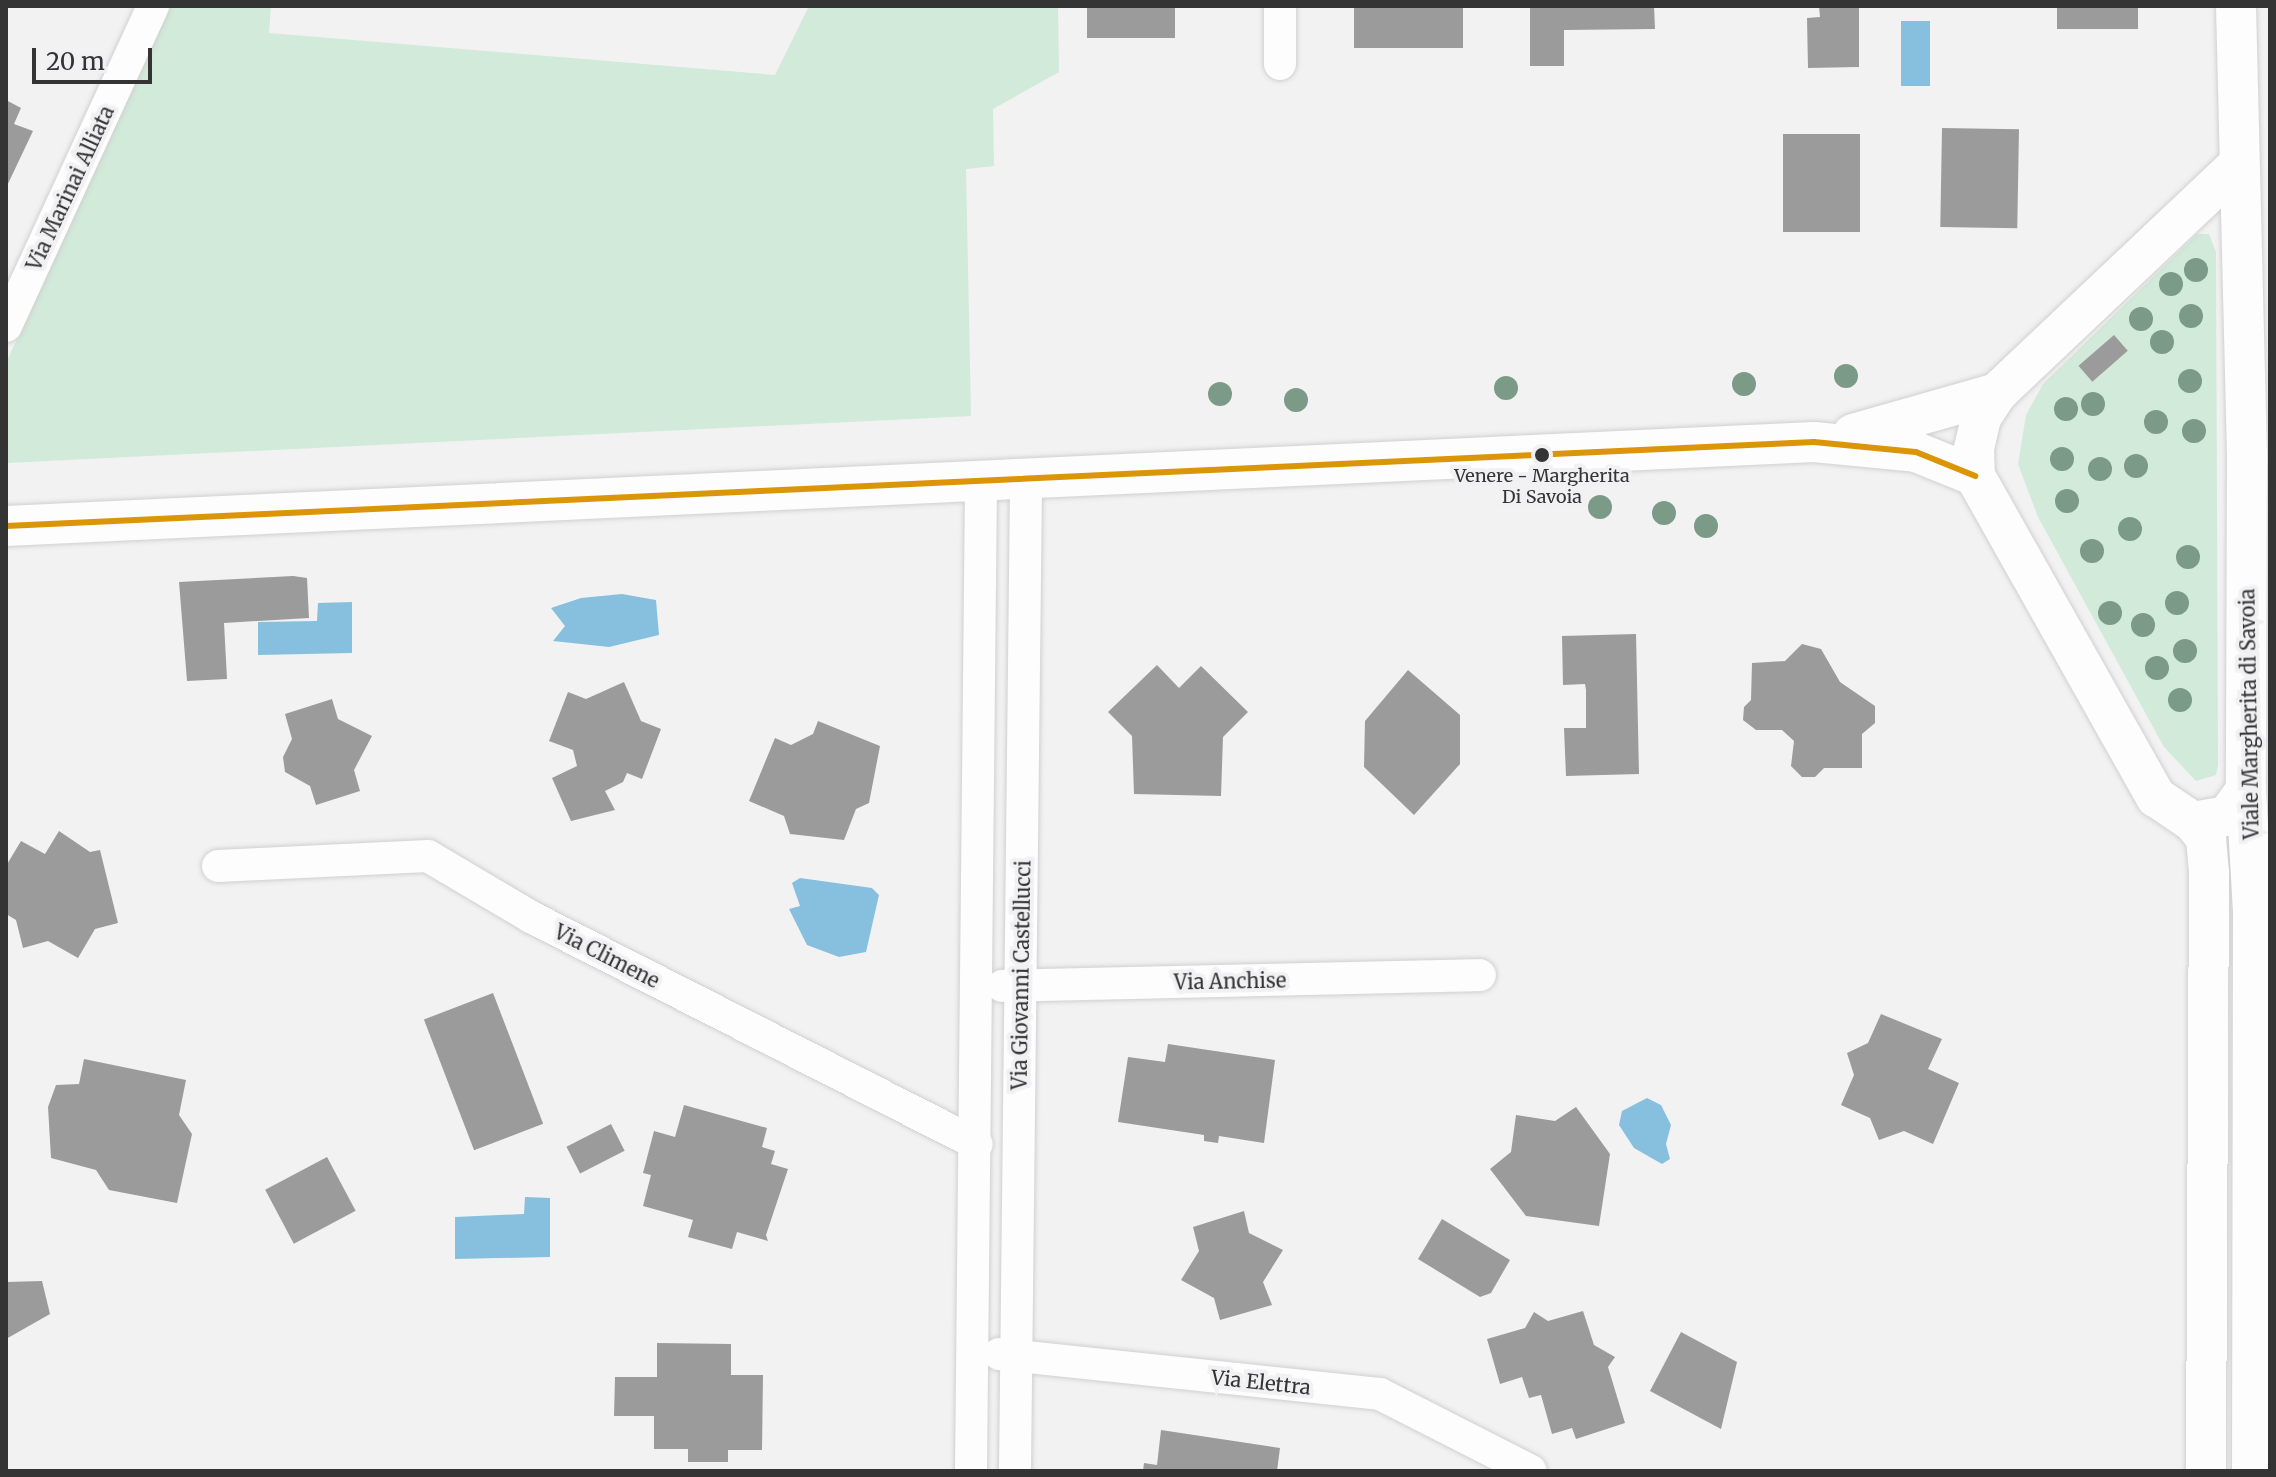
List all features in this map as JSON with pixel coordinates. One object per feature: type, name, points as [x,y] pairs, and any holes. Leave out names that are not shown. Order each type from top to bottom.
[{"type":"street","name":"Via Marinai Alliata","points":[[7,320],[153,6]]},
{"type":"street","points":[[1280,6],[1280,64]]},
{"type":"street","name":"Viale Margherita di Savoia","points":[[2236,6],[2238,165],[2259,459],[2258,548],[2246,790],[2253,882],[2252,1471]]},
{"type":"street","points":[[2206,1471],[2209,872],[2206,838],[2193,822],[2171,812],[2140,776],[1975,476],[1981,418],[1997,393],[2238,165]]},
{"type":"street","points":[[2198,201],[2222,197],[2235,204],[2244,218]]},
{"type":"street","points":[[1814,442],[1997,393]]},
{"type":"street","points":[[6,526],[1814,442],[1916,452],[1975,476]]},
{"type":"street","name":"Via Giovanni Castellucci","points":[[1015,1471],[1026,479]]},
{"type":"street","name":"Via Giovanni Castellucci","points":[[971,1471],[979,985],[981,482]]},
{"type":"street","points":[[2193,822],[2218,820],[2234,812],[2246,790]]},
{"type":"street","name":"Via Climene","points":[[218,866],[428,856],[531,917],[977,1144]]},
{"type":"street","name":"Via Anchise","points":[[979,985],[1480,975]]},
{"type":"street","name":"Via Elettra","points":[[974,1353],[1380,1394],[1531,1471]]},
{"type":"green space","points":[[169,6],[271,6],[269,33],[775,75],[809,6],[1058,6],[1059,72],[993,109],[994,166],[966,169],[971,416],[6,463],[6,363]]},
{"type":"green space","points":[[2197,234],[2209,234],[2216,252],[2218,765],[2216,775],[2196,781],[2164,747],[2038,517],[2018,464],[2026,415],[2043,384]]},
{"type":"water","points":[[1901,21],[1930,21],[1930,86],[1901,86]]},
{"type":"water","points":[[622,594],[656,600],[659,635],[609,647],[553,641],[565,626],[551,608],[581,598]]},
{"type":"water","points":[[352,602],[352,653],[258,655],[258,622],[317,621],[318,603]]},
{"type":"water","points":[[800,878],[872,888],[879,895],[866,952],[839,957],[807,945],[789,909],[800,906],[792,883]]},
{"type":"water","points":[[1647,1098],[1661,1105],[1671,1125],[1666,1144],[1670,1159],[1662,1164],[1634,1148],[1619,1125],[1622,1111]]},
{"type":"water","points":[[525,1197],[550,1198],[550,1257],[455,1259],[455,1217],[524,1214]]},
{"type":"building","points":[[1087,6],[1175,6],[1175,38],[1087,38]]},
{"type":"building","points":[[1354,6],[1463,6],[1463,48],[1354,48]]},
{"type":"building","points":[[1530,6],[1654,6],[1655,29],[1564,30],[1564,66],[1530,66]]},
{"type":"building","points":[[1819,6],[1859,6],[1859,67],[1808,68],[1807,18],[1820,17]]},
{"type":"building","points":[[2057,6],[2138,6],[2138,29],[2057,29]]},
{"type":"building","points":[[6,100],[21,108],[14,124],[33,131],[6,188]]},
{"type":"building","points":[[1942,128],[2019,129],[2017,228],[1940,227]]},
{"type":"building","points":[[1783,134],[1860,134],[1860,232],[1783,232]]},
{"type":"building","points":[[2114,335],[2128,351],[2092,382],[2079,366]]},
{"type":"building","points":[[293,576],[307,578],[309,618],[224,623],[227,679],[187,681],[179,582]]},
{"type":"building","points":[[1636,634],[1639,774],[1566,776],[1564,728],[1586,728],[1586,690],[1585,684],[1563,685],[1562,636]]},
{"type":"building","points":[[1802,644],[1821,649],[1840,682],[1875,706],[1875,723],[1862,734],[1862,768],[1824,768],[1815,777],[1802,777],[1791,766],[1794,741],[1782,730],[1756,730],[1743,720],[1744,707],[1751,700],[1752,663],[1785,661]]},
{"type":"building","points":[[1157,665],[1179,688],[1201,666],[1248,712],[1223,737],[1221,796],[1134,794],[1132,736],[1108,712]]},
{"type":"building","points":[[1408,670],[1460,715],[1460,764],[1414,815],[1364,767],[1365,721]]},
{"type":"building","points":[[624,682],[641,721],[661,729],[642,779],[627,773],[623,782],[605,791],[615,810],[571,821],[552,778],[577,766],[573,750],[549,741],[568,692],[586,699]]},
{"type":"building","points":[[332,699],[338,719],[372,736],[354,770],[360,791],[316,805],[310,786],[285,772],[283,757],[292,739],[285,714]]},
{"type":"building","points":[[818,721],[880,746],[869,803],[856,809],[844,840],[790,834],[784,816],[749,801],[775,738],[791,745],[813,734]]},
{"type":"building","points":[[59,831],[90,852],[100,850],[118,923],[95,929],[78,958],[48,941],[23,948],[16,920],[6,914],[6,866],[21,841],[45,854]]},
{"type":"building","points":[[493,993],[543,1124],[474,1150],[424,1020]]},
{"type":"building","points":[[1881,1014],[1942,1039],[1928,1069],[1959,1083],[1933,1144],[1904,1131],[1879,1140],[1870,1118],[1841,1105],[1854,1075],[1847,1053],[1868,1043]]},
{"type":"building","points":[[1168,1044],[1275,1060],[1264,1143],[1219,1136],[1218,1143],[1204,1141],[1204,1135],[1118,1122],[1128,1057],[1165,1062]]},
{"type":"building","points":[[84,1059],[186,1080],[179,1115],[192,1134],[177,1203],[109,1190],[96,1170],[51,1158],[48,1107],[56,1085],[79,1084]]},
{"type":"building","points":[[684,1105],[767,1128],[762,1147],[775,1151],[771,1164],[788,1169],[766,1235],[768,1241],[737,1232],[732,1249],[688,1237],[693,1220],[643,1206],[651,1175],[643,1173],[654,1131],[675,1137]]},
{"type":"building","points":[[1576,1107],[1610,1154],[1599,1226],[1526,1216],[1490,1169],[1511,1152],[1516,1115],[1555,1121]]},
{"type":"building","points":[[611,1124],[625,1151],[580,1173],[566,1147]]},
{"type":"building","points":[[327,1157],[356,1211],[294,1244],[265,1190]]},
{"type":"building","points":[[1244,1211],[1249,1233],[1283,1250],[1263,1282],[1272,1305],[1220,1320],[1214,1298],[1181,1280],[1199,1251],[1193,1227]]},
{"type":"building","points":[[1442,1219],[1510,1260],[1491,1293],[1480,1297],[1418,1259]]},
{"type":"building","points":[[42,1281],[50,1314],[6,1339],[6,1282]]},
{"type":"building","points":[[1583,1311],[1594,1345],[1615,1357],[1608,1367],[1625,1423],[1576,1439],[1572,1428],[1552,1434],[1541,1395],[1529,1398],[1522,1377],[1500,1384],[1487,1339],[1525,1328],[1534,1312],[1548,1321]]},
{"type":"building","points":[[1681,1332],[1737,1362],[1721,1429],[1650,1391]]},
{"type":"building","points":[[657,1343],[731,1344],[731,1375],[763,1375],[762,1450],[728,1450],[728,1462],[688,1462],[688,1449],[654,1449],[654,1416],[614,1416],[615,1377],[657,1377]]},
{"type":"building","points":[[1161,1430],[1280,1448],[1277,1471],[1143,1471],[1144,1463],[1157,1465]]},
{"type":"transit line","points":[[6,526],[1814,442],[1916,452],[1975,476]]},
{"type":"place","name":"Venere - Margherita Di Savoia","points":[[1542,455]]}]
